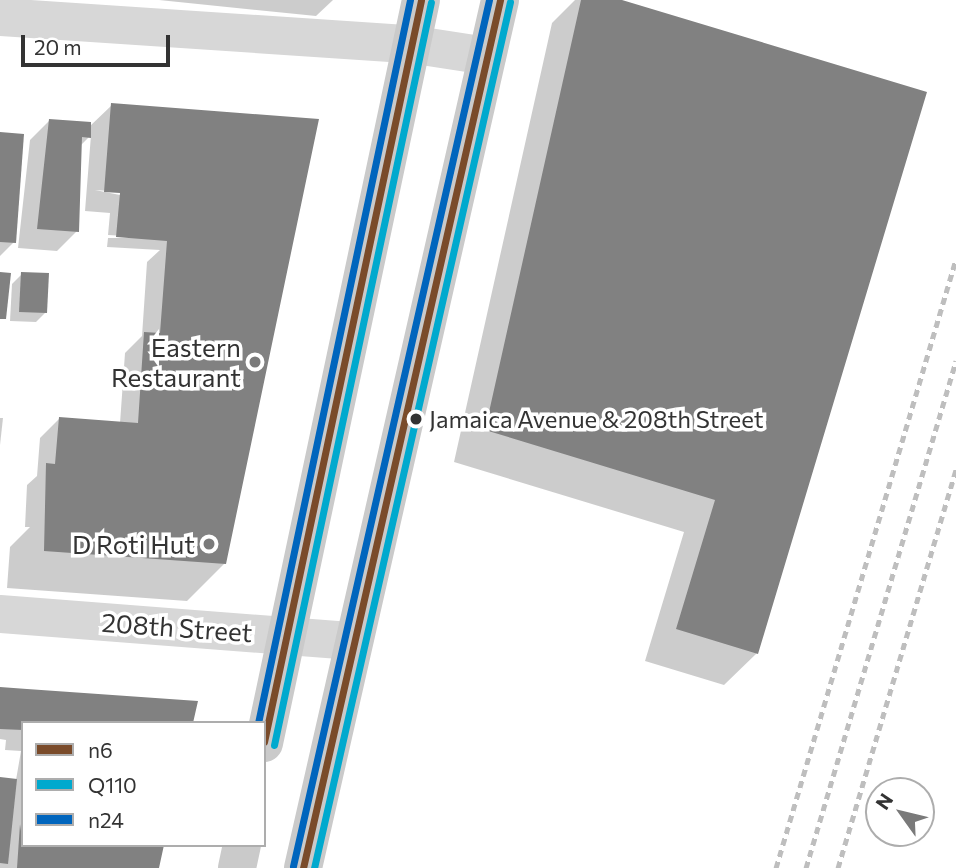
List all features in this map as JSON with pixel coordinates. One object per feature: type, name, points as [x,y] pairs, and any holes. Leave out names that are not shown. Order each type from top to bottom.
[{"type":"main road","points":[[266,734],[409,44],[421,0]]},
{"type":"main road","points":[[303,868],[500,0]]},
{"type":"main road","points":[[237,868],[242,847]]},
{"type":"street","points":[[0,18],[409,44],[487,56]]},
{"type":"street","name":"208th Street","points":[[0,614],[353,641]]},
{"type":"building","points":[[581,0],[622,0],[927,92],[758,654],[676,629],[715,500],[485,430]]},
{"type":"building","points":[[111,103],[319,119],[226,564],[44,551],[46,463],[55,464],[59,417],[138,423],[144,332],[160,333],[167,241],[116,237],[120,193],[104,192]]},
{"type":"building","points":[[49,119],[91,122],[91,138],[82,137],[79,232],[37,229]]},
{"type":"building","points":[[0,132],[24,134],[16,243],[0,242]]},
{"type":"building","points":[[0,272],[11,273],[6,319],[0,319]]},
{"type":"building","points":[[21,272],[49,273],[47,313],[19,312]]},
{"type":"building","points":[[0,687],[198,701],[193,721],[21,721],[21,730],[0,729]]},
{"type":"building","points":[[0,777],[17,779],[8,864],[0,863]]},
{"type":"building","points":[[20,824],[21,847],[164,847],[159,868],[17,868]]},
{"type":"railway","points":[[776,868],[956,259]]},
{"type":"railway","points":[[806,868],[956,361]]},
{"type":"railway","points":[[838,868],[956,469]]},
{"type":"transit line","name":"n24","points":[[258,721],[410,0]]},
{"type":"transit line","name":"n6","points":[[266,733],[421,0]]},
{"type":"transit line","name":"n24","points":[[293,866],[489,0]]},
{"type":"transit line","name":"n6","points":[[303,868],[500,0]]},
{"type":"transit line","name":"Q110","points":[[274,745],[431,2]]},
{"type":"transit line","name":"Q110","points":[[314,868],[510,2]]},
{"type":"place","name":"Eastern Restaurant","points":[[255,362]]},
{"type":"place","name":"Jamaica Avenue & 208th Street","points":[[416,419]]},
{"type":"place","name":"D Roti Hut","points":[[209,544]]}]
